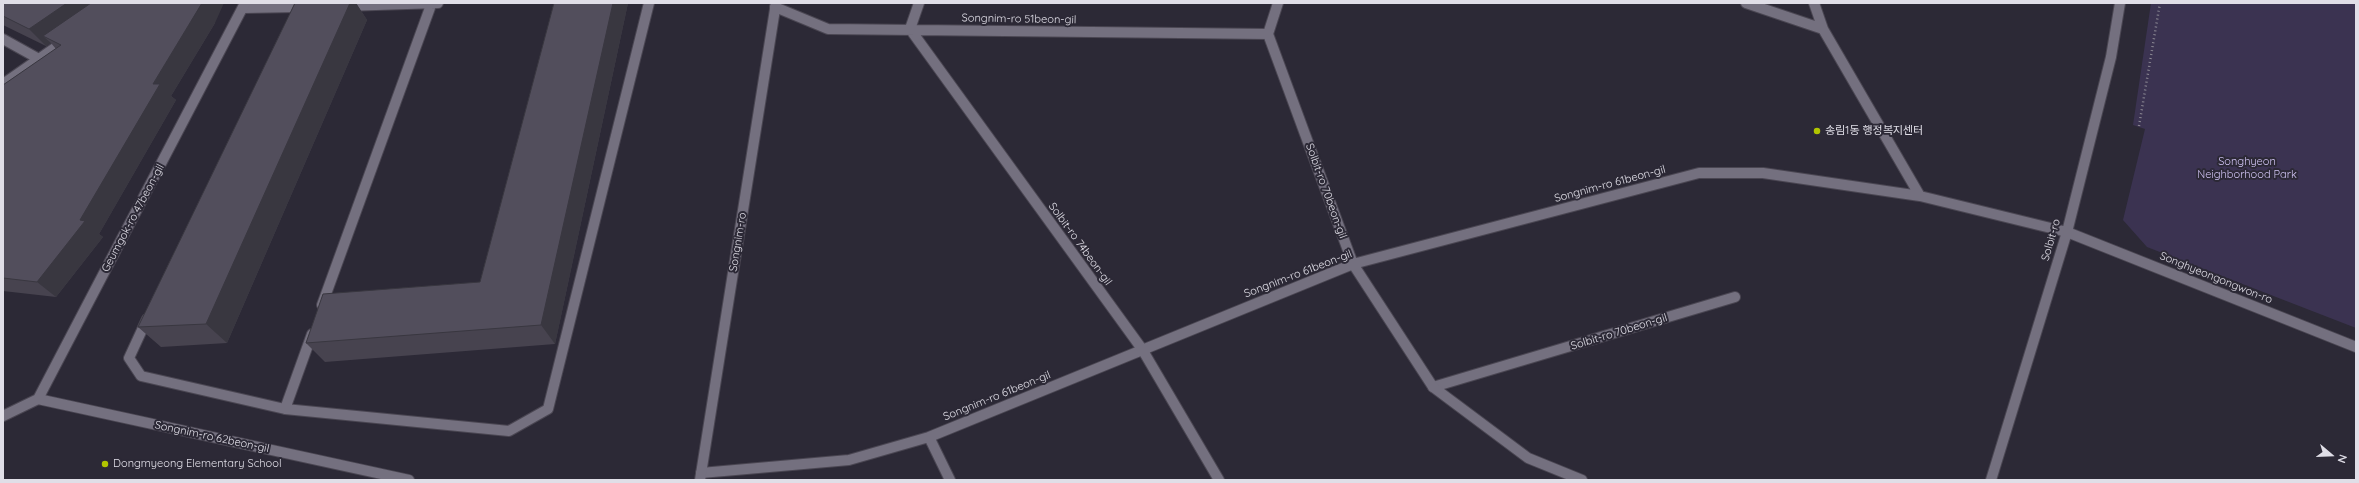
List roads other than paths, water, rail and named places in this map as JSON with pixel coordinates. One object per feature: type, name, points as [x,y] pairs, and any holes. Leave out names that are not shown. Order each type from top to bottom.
[{"type":"street","points":[[153,308],[129,358],[141,376],[285,409],[509,431],[548,409],[649,3]]},
{"type":"street","points":[[910,29],[919,3]]},
{"type":"street","points":[[1268,34],[1278,3]]},
{"type":"street","points":[[1746,3],[1823,28]]},
{"type":"street","points":[[1814,3],[1823,28],[1920,196]]},
{"type":"street","name":"Solbit-ro","points":[[1991,480],[2067,232],[2111,57],[2120,3]]},
{"type":"street","points":[[320,312],[435,4],[336,6]]},
{"type":"street","name":"Songnim-ro 51beon-gil","points":[[773,4],[828,28],[1268,34]]},
{"type":"street","name":"Songnim-ro","points":[[700,477],[773,4]]},
{"type":"street","points":[[244,6],[298,10]]},
{"type":"street","name":"Geumgok-ro 47beon-gil","points":[[38,399],[244,6]]},
{"type":"street","name":"Solbit-ro 74beon-gil","points":[[910,29],[1142,349],[1219,480]]},
{"type":"street","points":[[3,84],[77,33]]},
{"type":"street","name":"Solbit-ro 70beon-gil","points":[[1268,34],[1353,264],[1433,387],[1528,458],[1582,480]]},
{"type":"street","points":[[3,39],[40,59]]},
{"type":"street","name":"Songnim-ro 61beon-gil","points":[[700,477],[849,460],[929,437],[1353,264],[1699,173],[1762,173],[1920,196],[2067,232]]},
{"type":"street","name":"Songhyeongongwon-ro","points":[[2067,232],[2356,347]]},
{"type":"street","name":"Solbit-ro 70beon-gil","points":[[1433,387],[1735,298]]},
{"type":"street","points":[[285,409],[314,327]]},
{"type":"street","points":[[3,416],[38,399]]},
{"type":"street","name":"Songnim-ro 62beon-gil","points":[[38,399],[409,480]]},
{"type":"street","points":[[929,437],[950,480]]},
{"type":"place","name":"송림1동 행정복지센터","points":[[1817,131]]},
{"type":"place","name":"Dongmyeong Elementary School","points":[[105,464]]},
{"type":"park label","name":"Songhyeon Neighborhood Park","points":[[2247,168]]}]
